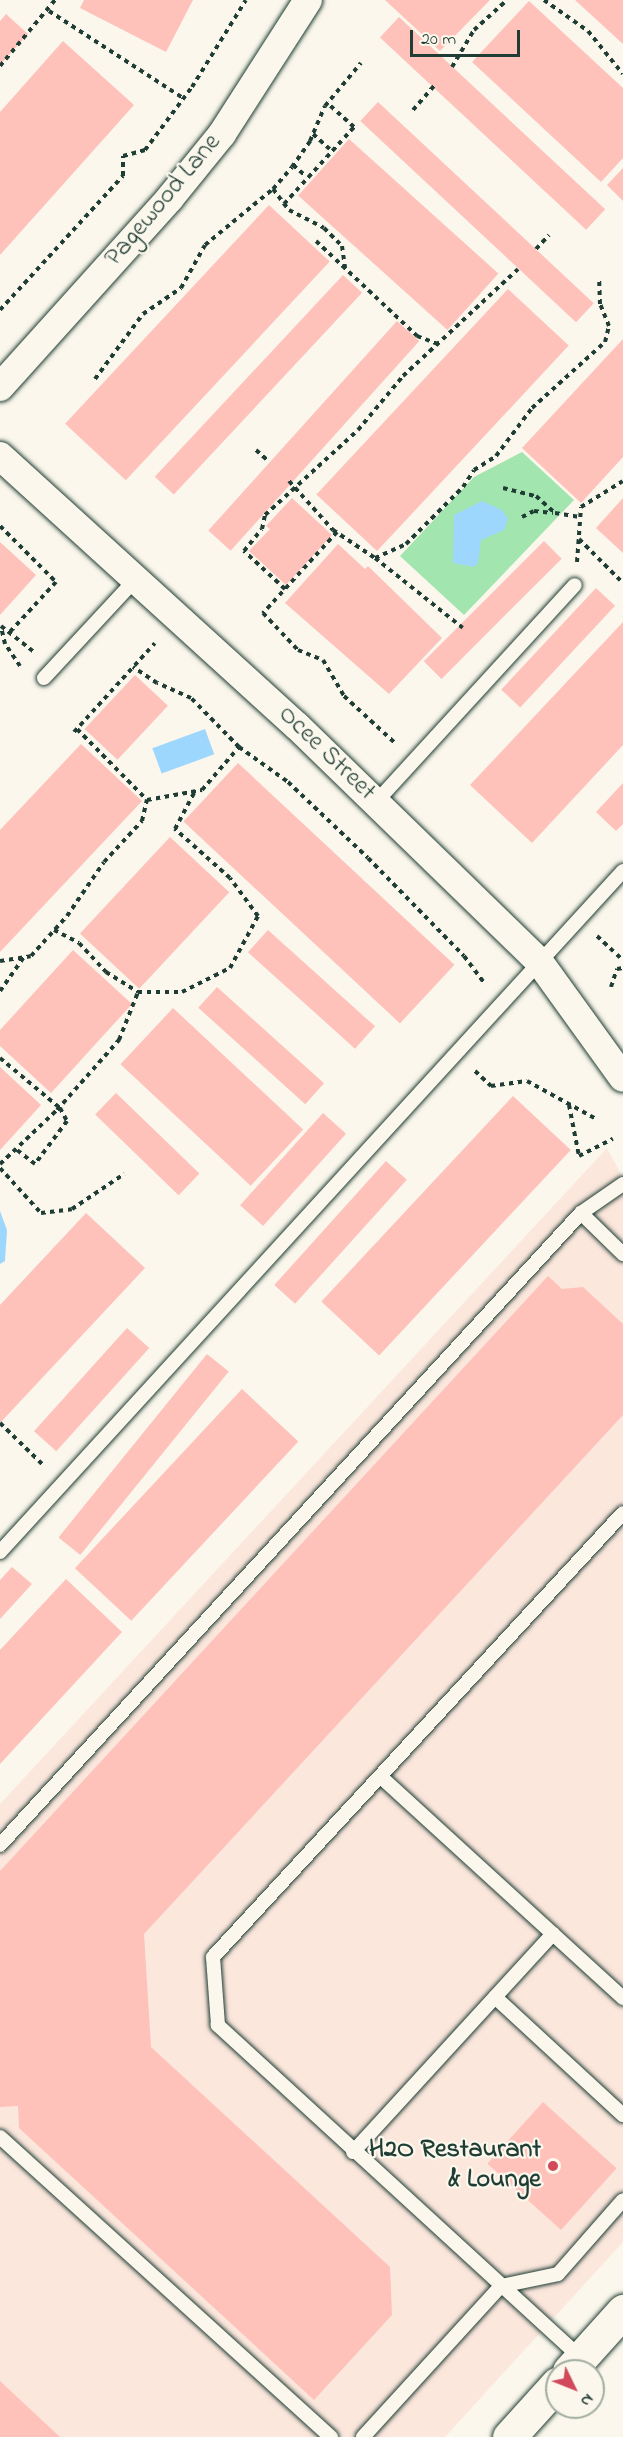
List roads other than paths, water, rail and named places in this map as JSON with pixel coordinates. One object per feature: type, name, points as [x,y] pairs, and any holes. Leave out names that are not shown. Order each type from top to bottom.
[{"type":"main road","points":[[580,2359],[623,2311]]},
{"type":"main road","points":[[509,2437],[545,2397]]},
{"type":"street","name":"Pagewood Lane","points":[[0,387],[170,198],[222,134],[308,0]]},
{"type":"street","name":"Ocee Street","points":[[0,456],[376,802],[538,960],[623,1078]]},
{"type":"lane","points":[[49,673],[136,579]]},
{"type":"lane","points":[[376,802],[575,585]]},
{"type":"lane","points":[[0,1552],[538,960],[623,871]]},
{"type":"lane","points":[[0,1845],[581,1213],[623,1184]]},
{"type":"lane","points":[[581,1213],[623,1254]]},
{"type":"lane","points":[[570,2359],[501,2286],[353,2152],[218,2025],[213,1957],[623,1513]]},
{"type":"lane","points":[[381,1777],[553,1934],[620,1989]]},
{"type":"lane","points":[[353,2152],[553,1934]]},
{"type":"lane","points":[[495,1997],[623,2115]]},
{"type":"lane","points":[[0,2137],[331,2437]]},
{"type":"lane","points":[[363,2437],[501,2286],[558,2274],[623,2200]]},
{"type":"water","points":[[482,501],[502,510],[508,519],[504,530],[481,540],[478,563],[474,567],[453,563],[454,515]]},
{"type":"water","points":[[205,729],[214,754],[162,774],[152,748]]},
{"type":"water","points":[[0,1211],[7,1230],[5,1261],[0,1264]]},
{"type":"place","name":"H2O Restaurant & Lounge","points":[[553,2166]]}]
